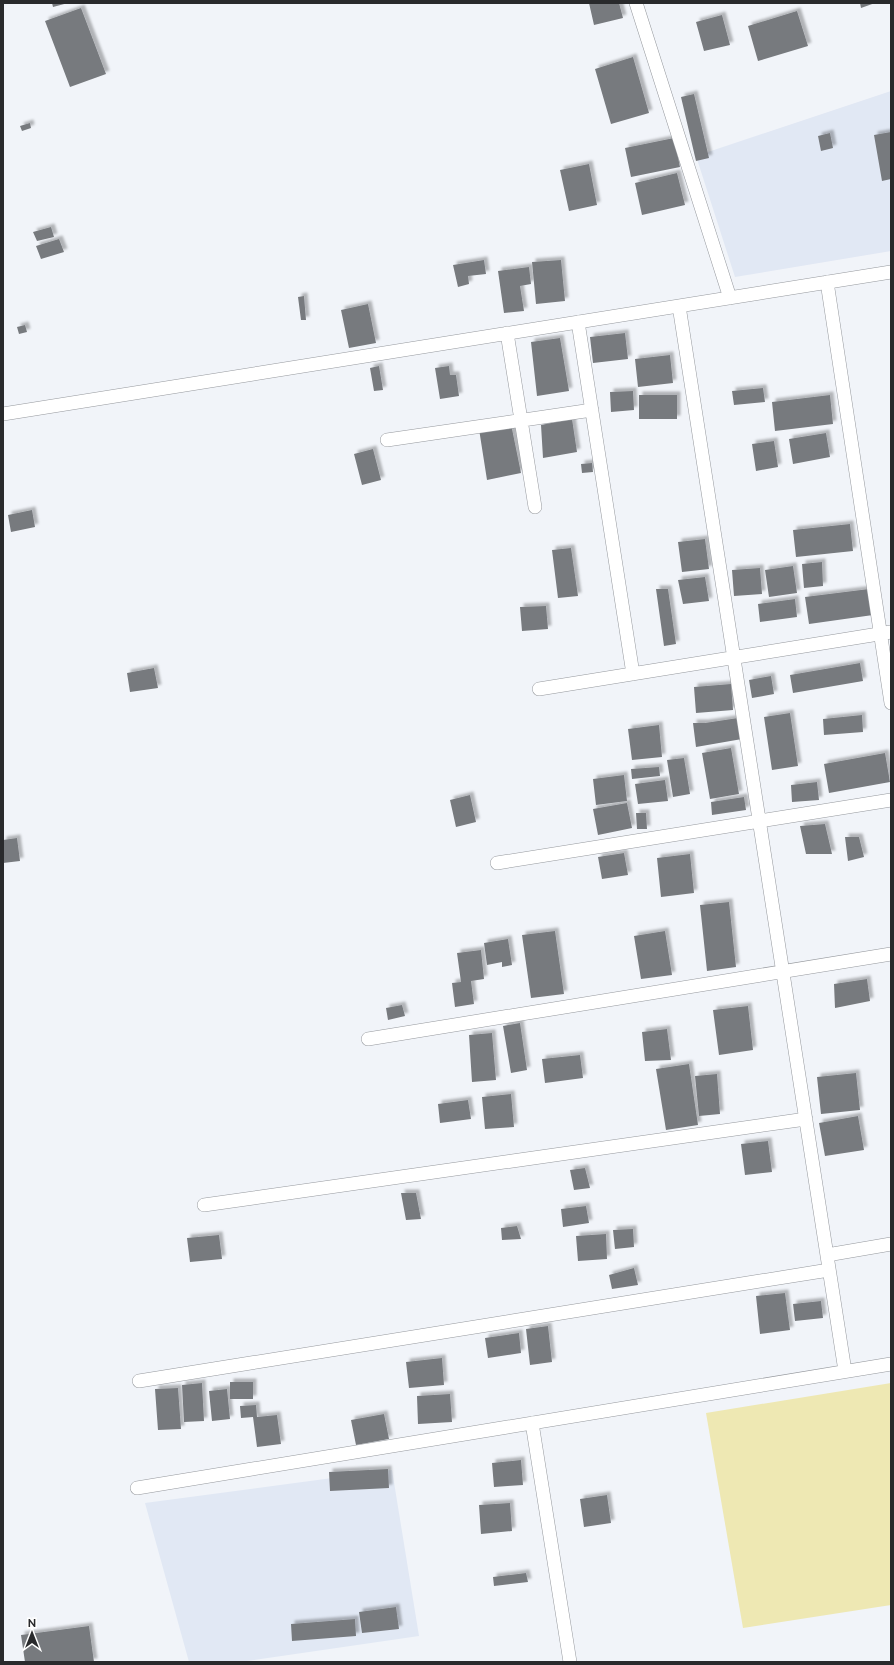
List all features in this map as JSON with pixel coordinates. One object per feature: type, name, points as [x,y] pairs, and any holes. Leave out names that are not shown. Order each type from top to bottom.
[{"type":"street","points":[[636,3],[730,298]]},
{"type":"street","points":[[3,414],[891,272]]},
{"type":"street","points":[[827,282],[886,633],[891,703]]},
{"type":"street","points":[[679,306],[845,1371]]},
{"type":"street","points":[[578,322],[633,674]]},
{"type":"street","points":[[507,333],[535,507]]},
{"type":"street","points":[[387,440],[592,410]]},
{"type":"street","points":[[538,689],[886,633]]},
{"type":"street","points":[[498,863],[891,800]]},
{"type":"street","points":[[368,1039],[891,954]]},
{"type":"street","points":[[204,1205],[806,1119]]},
{"type":"street","points":[[827,1255],[891,1244]]},
{"type":"street","points":[[139,1381],[829,1270]]},
{"type":"street","points":[[137,1488],[891,1364]]},
{"type":"street","points":[[532,1423],[570,1662]]},
{"type":"shaded area","points":[[891,91],[891,251],[735,277],[696,156]]},
{"type":"shaded area","points":[[891,1383],[891,1605],[743,1628],[706,1413]]},
{"type":"shaded area","points":[[392,1470],[419,1636],[240,1662],[189,1662],[145,1503]]},
{"type":"building","points":[[52,3],[68,3],[53,7]]},
{"type":"building","points":[[589,3],[619,3],[623,18],[594,25]]},
{"type":"building","points":[[860,3],[875,3],[861,8]]},
{"type":"building","points":[[81,8],[106,74],[70,87],[45,21]]},
{"type":"building","points":[[797,11],[808,46],[758,61],[748,26]]},
{"type":"building","points":[[722,15],[730,45],[704,51],[696,22]]},
{"type":"building","points":[[633,57],[649,113],[611,124],[595,69]]},
{"type":"building","points":[[694,94],[709,158],[696,161],[681,97]]},
{"type":"building","points":[[30,123],[31,128],[22,131],[20,126]]},
{"type":"building","points":[[891,132],[891,179],[882,181],[874,135]]},
{"type":"building","points":[[830,133],[833,148],[821,151],[818,136]]},
{"type":"building","points":[[674,138],[680,167],[631,177],[625,148]]},
{"type":"building","points":[[589,164],[597,205],[569,211],[560,170]]},
{"type":"building","points":[[677,173],[685,205],[642,215],[635,183]]},
{"type":"building","points":[[51,227],[54,237],[37,241],[33,232]]},
{"type":"building","points":[[59,239],[64,252],[41,259],[36,246]]},
{"type":"building","points":[[484,260],[486,274],[468,276],[469,284],[458,287],[453,265]]},
{"type":"building","points":[[561,260],[565,301],[536,304],[532,262]]},
{"type":"building","points":[[529,267],[531,284],[520,286],[524,311],[504,313],[498,271]]},
{"type":"building","points":[[304,296],[306,320],[301,320],[298,297]]},
{"type":"building","points":[[368,304],[376,343],[349,348],[341,310]]},
{"type":"building","points":[[25,325],[27,332],[19,334],[17,327]]},
{"type":"building","points":[[625,333],[628,359],[593,363],[590,337]]},
{"type":"building","points":[[560,338],[569,391],[537,396],[531,342]]},
{"type":"building","points":[[670,355],[673,383],[638,387],[635,359]]},
{"type":"building","points":[[379,366],[383,390],[374,391],[370,368]]},
{"type":"building","points":[[449,366],[450,375],[456,375],[459,396],[440,399],[435,368]]},
{"type":"building","points":[[763,388],[765,402],[734,405],[732,391]]},
{"type":"building","points":[[633,391],[634,410],[611,412],[610,392]]},
{"type":"building","points":[[639,395],[677,395],[677,419],[639,419]]},
{"type":"building","points":[[830,395],[833,424],[775,431],[772,402]]},
{"type":"building","points":[[572,419],[577,452],[543,458],[541,425]]},
{"type":"building","points":[[511,424],[521,473],[487,480],[479,429]]},
{"type":"building","points":[[826,433],[830,457],[793,464],[789,439]]},
{"type":"building","points":[[774,441],[778,467],[756,471],[752,444]]},
{"type":"building","points":[[373,449],[381,480],[362,485],[354,454]]},
{"type":"building","points":[[592,463],[593,472],[582,473],[581,464]]},
{"type":"building","points":[[32,510],[35,527],[11,532],[8,515]]},
{"type":"building","points":[[850,524],[853,551],[796,557],[793,530]]},
{"type":"building","points":[[705,539],[709,569],[682,572],[678,542]]},
{"type":"building","points":[[571,548],[578,596],[558,598],[552,550]]},
{"type":"building","points":[[822,562],[823,586],[804,588],[802,564]]},
{"type":"building","points":[[793,566],[797,593],[769,597],[765,570]]},
{"type":"building","points":[[760,568],[762,594],[734,596],[732,570]]},
{"type":"building","points":[[705,577],[709,601],[683,604],[678,580]]},
{"type":"building","points":[[656,589],[668,589],[676,644],[664,646]]},
{"type":"building","points":[[869,589],[873,615],[809,624],[805,597]]},
{"type":"building","points":[[795,599],[797,617],[760,622],[758,604]]},
{"type":"building","points":[[546,606],[548,629],[522,631],[520,607]]},
{"type":"building","points":[[860,663],[863,681],[793,693],[790,675]]},
{"type":"building","points":[[154,668],[158,688],[130,692],[127,673]]},
{"type":"building","points":[[771,676],[774,694],[752,698],[749,680]]},
{"type":"building","points":[[731,684],[733,710],[696,713],[694,687]]},
{"type":"building","points":[[790,713],[798,766],[772,770],[764,717]]},
{"type":"building","points":[[862,715],[863,732],[824,735],[823,719]]},
{"type":"building","points":[[738,718],[742,739],[696,747],[693,723],[705,723]]},
{"type":"building","points":[[659,725],[662,757],[632,760],[628,729]]},
{"type":"building","points":[[731,748],[739,794],[710,799],[702,753]]},
{"type":"building","points":[[885,753],[890,782],[829,793],[824,764]]},
{"type":"building","points":[[684,758],[690,794],[673,797],[667,760]]},
{"type":"building","points":[[659,767],[660,776],[632,779],[631,769]]},
{"type":"building","points":[[624,775],[627,801],[596,805],[593,779]]},
{"type":"building","points":[[665,780],[668,801],[638,804],[635,784]]},
{"type":"building","points":[[817,782],[819,800],[792,802],[791,785]]},
{"type":"building","points":[[470,795],[476,822],[456,827],[450,800]]},
{"type":"building","points":[[744,797],[746,810],[712,815],[711,802]]},
{"type":"building","points":[[627,803],[632,828],[598,835],[593,809]]},
{"type":"building","points":[[636,813],[646,813],[647,829],[637,829]]},
{"type":"building","points":[[825,824],[832,854],[806,854],[800,826]]},
{"type":"building","points":[[845,837],[859,837],[864,857],[848,861]]},
{"type":"building","points":[[17,838],[20,861],[3,863],[3,840]]},
{"type":"building","points":[[624,853],[628,875],[602,879],[598,857]]},
{"type":"building","points":[[690,854],[694,893],[661,897],[657,858]]},
{"type":"building","points":[[729,902],[736,967],[707,971],[700,905]]},
{"type":"building","points":[[555,931],[564,994],[531,998],[522,935]]},
{"type":"building","points":[[665,931],[672,975],[641,979],[634,936]]},
{"type":"building","points":[[508,939],[512,965],[502,967],[502,962],[487,965],[484,943]]},
{"type":"building","points":[[481,950],[484,979],[471,981],[474,1004],[455,1007],[452,983],[461,982],[457,953]]},
{"type":"building","points":[[867,979],[870,1001],[835,1008],[834,984]]},
{"type":"building","points":[[402,1005],[405,1016],[388,1020],[386,1008]]},
{"type":"building","points":[[748,1006],[753,1050],[719,1055],[713,1010]]},
{"type":"building","points":[[520,1023],[527,1070],[511,1073],[503,1026]]},
{"type":"building","points":[[667,1029],[671,1060],[645,1061],[642,1032]]},
{"type":"building","points":[[492,1033],[496,1080],[472,1082],[469,1035]]},
{"type":"building","points":[[580,1055],[583,1078],[545,1083],[542,1059]]},
{"type":"building","points":[[689,1064],[698,1125],[666,1130],[656,1069]]},
{"type":"building","points":[[856,1073],[860,1110],[821,1114],[817,1077]]},
{"type":"building","points":[[717,1074],[720,1114],[699,1116],[695,1076]]},
{"type":"building","points":[[511,1094],[514,1127],[485,1129],[482,1097]]},
{"type":"building","points":[[468,1100],[471,1119],[440,1123],[438,1104]]},
{"type":"building","points":[[858,1116],[864,1150],[825,1156],[819,1123]]},
{"type":"building","points":[[768,1141],[772,1172],[745,1175],[741,1144]]},
{"type":"building","points":[[585,1168],[590,1188],[574,1190],[570,1170]]},
{"type":"building","points":[[401,1193],[416,1193],[421,1219],[406,1220]]},
{"type":"building","points":[[586,1206],[589,1223],[563,1227],[561,1209]]},
{"type":"building","points":[[517,1226],[521,1239],[502,1240],[501,1228]]},
{"type":"building","points":[[633,1229],[634,1247],[615,1249],[613,1230]]},
{"type":"building","points":[[606,1234],[607,1259],[578,1261],[576,1236]]},
{"type":"building","points":[[219,1235],[222,1259],[190,1262],[187,1238]]},
{"type":"building","points":[[634,1268],[638,1285],[612,1289],[609,1275]]},
{"type":"building","points":[[785,1293],[790,1330],[760,1334],[756,1296]]},
{"type":"building","points":[[821,1301],[823,1318],[795,1321],[793,1304]]},
{"type":"building","points":[[548,1326],[552,1362],[530,1365],[526,1329]]},
{"type":"building","points":[[519,1333],[521,1353],[488,1358],[485,1338]]},
{"type":"building","points":[[442,1358],[444,1385],[409,1388],[406,1362]]},
{"type":"building","points":[[230,1382],[253,1382],[253,1399],[230,1399]]},
{"type":"building","points":[[202,1383],[204,1421],[184,1422],[182,1385]]},
{"type":"building","points":[[178,1388],[181,1429],[158,1430],[155,1389]]},
{"type":"building","points":[[227,1389],[230,1419],[212,1421],[209,1391]]},
{"type":"building","points":[[450,1394],[452,1422],[418,1424],[417,1396]]},
{"type":"building","points":[[256,1405],[257,1417],[277,1415],[281,1444],[257,1447],[253,1417],[241,1418],[240,1406]]},
{"type":"building","points":[[384,1414],[389,1439],[356,1445],[351,1420]]},
{"type":"building","points":[[521,1460],[523,1485],[494,1487],[492,1463]]},
{"type":"building","points":[[388,1469],[389,1488],[330,1491],[329,1472]]},
{"type":"building","points":[[607,1495],[611,1523],[584,1527],[580,1499]]},
{"type":"building","points":[[510,1503],[512,1531],[481,1534],[479,1505]]},
{"type":"building","points":[[526,1573],[528,1582],[494,1586],[493,1577]]},
{"type":"building","points":[[396,1607],[399,1629],[362,1633],[359,1612]]},
{"type":"building","points":[[355,1619],[356,1636],[292,1641],[291,1624]]},
{"type":"building","points":[[89,1626],[94,1662],[25,1662],[21,1635]]}]
